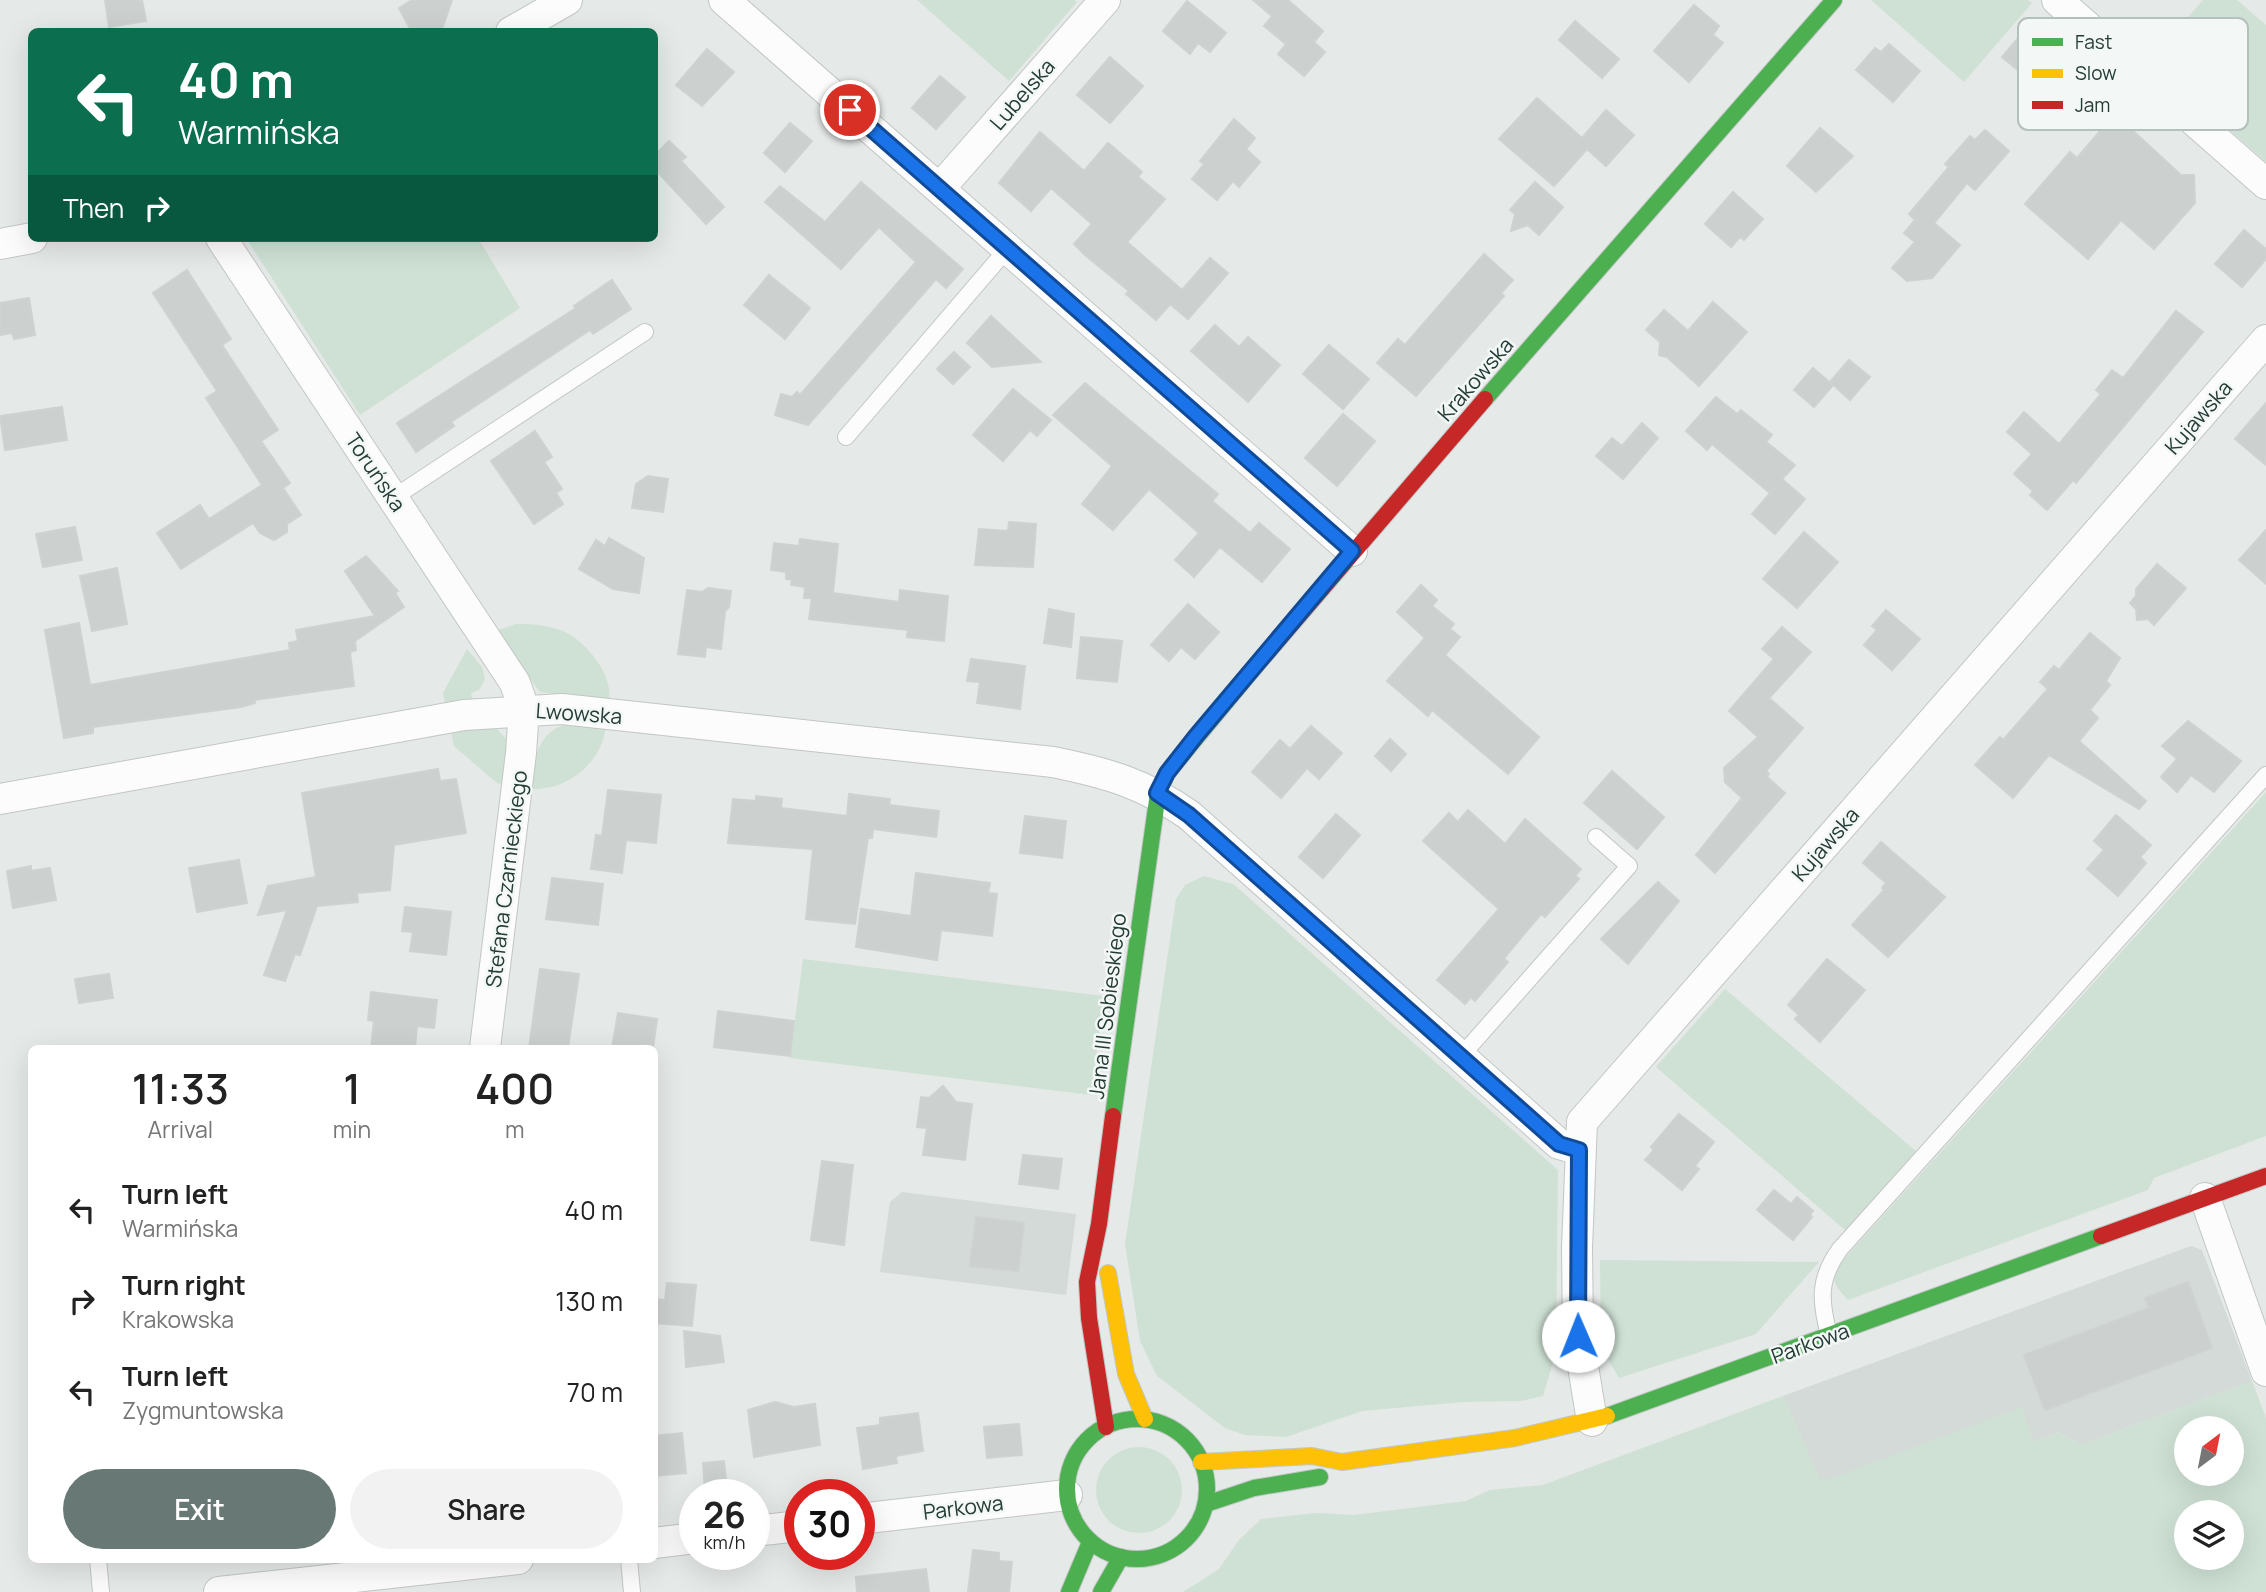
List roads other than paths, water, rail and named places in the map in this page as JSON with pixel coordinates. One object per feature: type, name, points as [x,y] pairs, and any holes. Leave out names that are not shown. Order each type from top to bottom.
[{"type":"street","points":[[518,28],[567,0]]},
{"type":"street","points":[[724,0],[1352,551]]},
{"type":"street","name":"Lubelska","points":[[940,188],[1105,0]]},
{"type":"street","name":"Krakowska","points":[[1157,793],[1167,773],[1196,736],[1352,551],[1834,0]]},
{"type":"street","points":[[2057,0],[2077,18]]},
{"type":"street","points":[[2205,130],[2266,184]]},
{"type":"street","points":[[0,244],[28,239]]},
{"type":"street","name":"Toruńska","points":[[224,242],[515,683],[524,709]]},
{"type":"street","name":"Kujawska","points":[[1592,1421],[1578,1336],[1581,1125],[2266,340]]},
{"type":"street","name":"Lwowska","points":[[0,799],[464,715],[524,709],[562,709],[1053,762],[1124,778],[1157,793],[1189,815],[1559,1144],[1579,1150]]},
{"type":"street","name":"Stefana Czarnieckiego","points":[[485,1045],[524,709]]},
{"type":"street","name":"Jana III Sobieskiego","points":[[1106,1427],[1101,1380],[1090,1329],[1087,1279],[1099,1224],[1157,793]]},
{"type":"street","name":"Parkowa","points":[[1201,1462],[1312,1456],[1342,1462],[1515,1438],[1592,1421],[2266,1176]]},
{"type":"street","points":[[2205,1198],[2266,1371]]},
{"type":"street","name":"Jana III Sobieskiego","points":[[1099,1224],[1126,1374],[1145,1419]]},
{"type":"street","points":[[1145,1419],[1166,1425],[1185,1438],[1201,1462],[1206,1504],[1190,1532],[1167,1551],[1144,1558],[1121,1557],[1090,1542],[1073,1520],[1067,1495],[1071,1464],[1084,1443],[1106,1427],[1119,1421],[1145,1419]]},
{"type":"street","name":"Parkowa","points":[[1206,1504],[1254,1488],[1322,1477],[1342,1462]]},
{"type":"street","name":"Parkowa","points":[[875,1517],[1067,1495]]},
{"type":"street","points":[[658,1543],[679,1540]]},
{"type":"street","points":[[1069,1592],[1090,1542]]},
{"type":"street","points":[[1101,1592],[1121,1557]]},
{"type":"street","points":[[219,1592],[421,1574],[492,1563]]},
{"type":"lane","points":[[846,437],[1008,248]]},
{"type":"lane","points":[[393,498],[645,332]]},
{"type":"lane","points":[[1830,1336],[1821,1304],[1821,1286],[1827,1270],[1840,1250],[2266,775]]},
{"type":"lane","points":[[1462,1055],[1629,866],[1596,837]]},
{"type":"lane","points":[[98,1563],[101,1592]]},
{"type":"lane","points":[[629,1563],[632,1592]]}]
